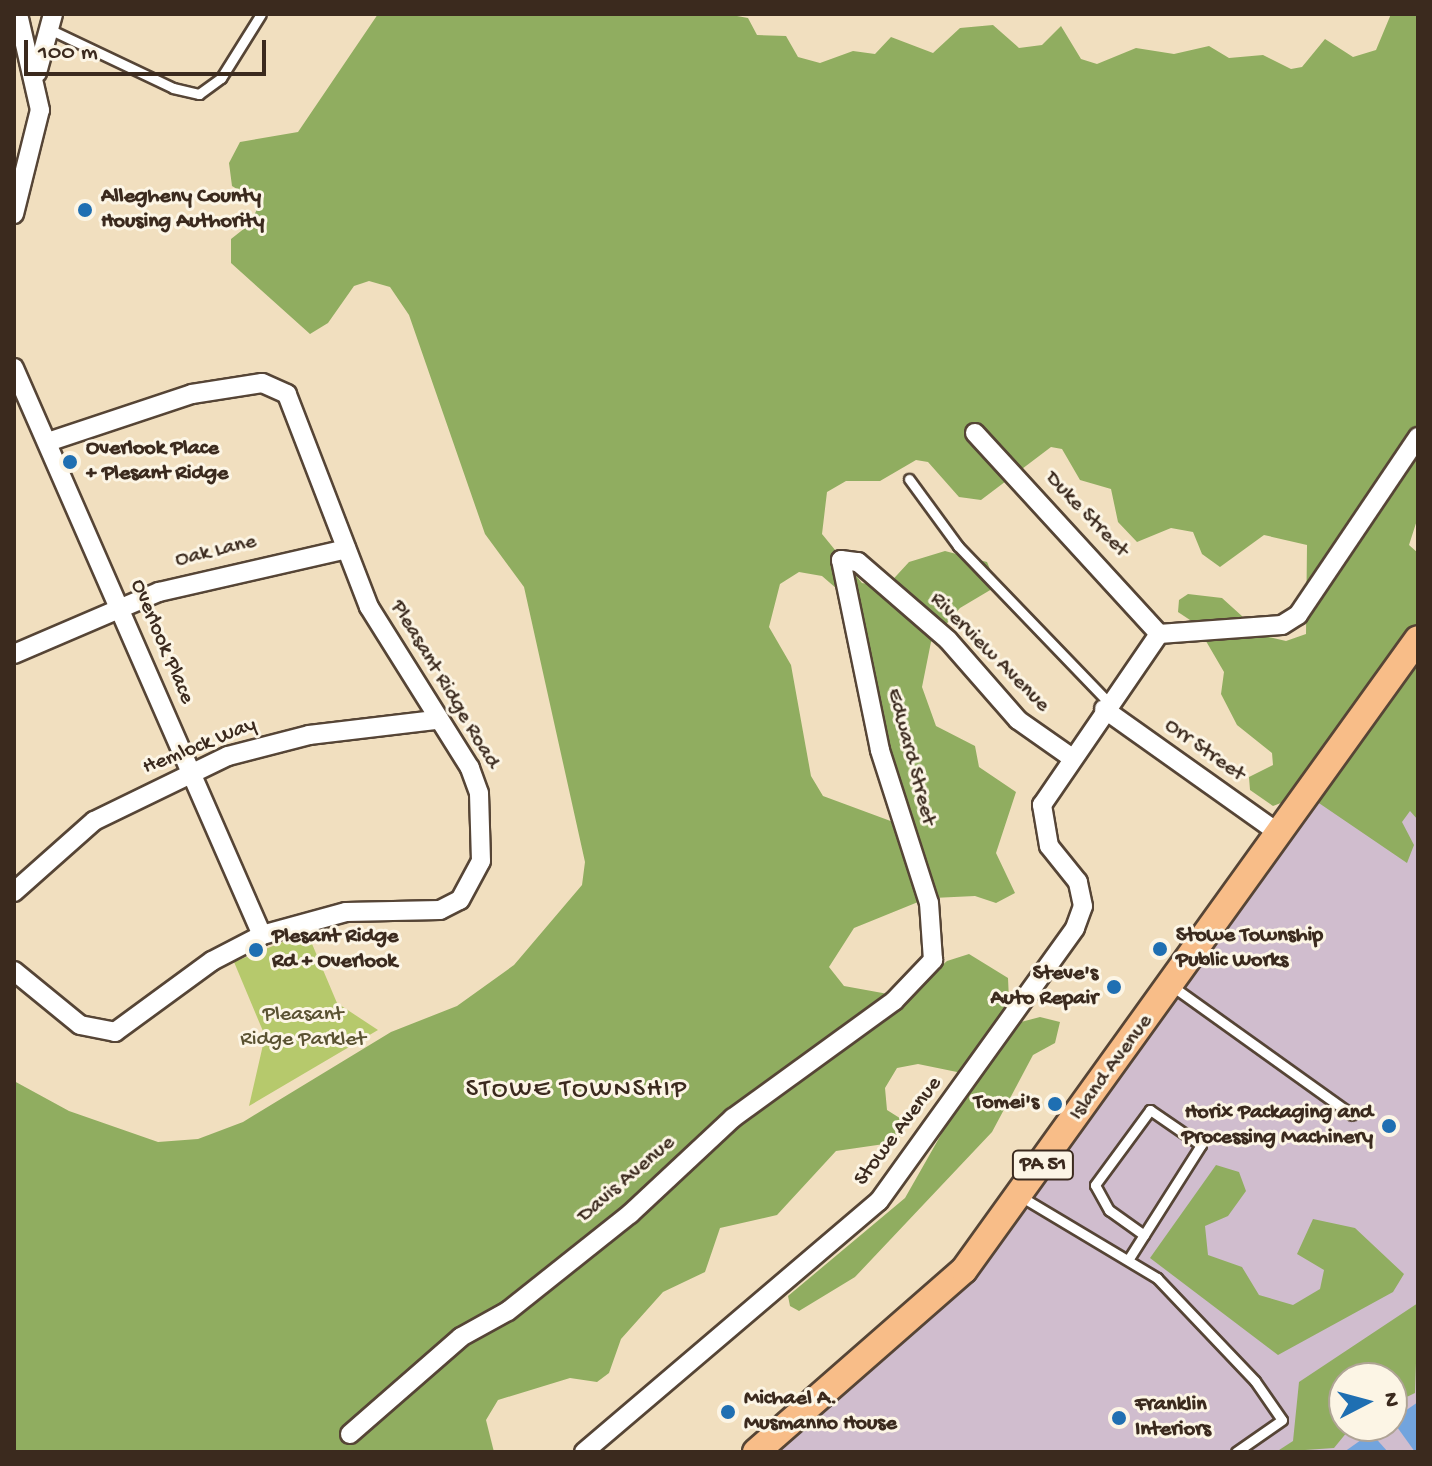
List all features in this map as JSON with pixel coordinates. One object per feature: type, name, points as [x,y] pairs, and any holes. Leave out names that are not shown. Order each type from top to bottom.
[{"type":"main road","name":"Island Avenue","points":[[756,1452],[943,1294],[1020,1196],[1172,986],[1277,832],[1418,639]]},
{"type":"street","points":[[18,14],[37,73]]},
{"type":"street","points":[[14,214],[35,153],[37,73],[51,21]]},
{"type":"street","name":"Overlook Place","points":[[14,368],[262,935]]},
{"type":"street","name":"Pleasant Ridge Road","points":[[14,971],[80,1025],[115,1032],[212,961],[262,935],[346,912],[440,910],[474,885],[481,861],[479,793],[383,634],[346,549],[299,412],[271,386],[192,394],[48,442]]},
{"type":"street","name":"Duke Street","points":[[975,433],[1159,634]]},
{"type":"street","points":[[1072,758],[1159,634],[1282,625],[1298,615],[1418,437]]},
{"type":"street","name":"Oak Lane","points":[[14,654],[119,606],[200,580],[346,549]]},
{"type":"street","name":"Riverview Avenue","points":[[837,565],[858,562],[948,640],[1018,720],[1072,758]]},
{"type":"street","name":"Edward Street","points":[[837,565],[880,750],[929,903],[933,960]]},
{"type":"street","name":"Orr Street","points":[[1106,706],[1277,832]]},
{"type":"street","name":"Hemlock Way","points":[[14,892],[94,821],[191,772],[270,743],[435,720]]},
{"type":"street","name":"Stowe Avenue","points":[[584,1452],[879,1201],[1075,928],[1083,906],[1078,882],[1049,846],[1040,823],[1042,805],[1072,758]]},
{"type":"street","name":"Davis Avenue","points":[[350,1434],[461,1337],[508,1311],[630,1214],[733,1118],[894,1001],[933,960]]},
{"type":"lane","points":[[51,21],[173,88],[199,94],[221,78],[261,14]]},
{"type":"lane","points":[[909,479],[958,546],[1106,706]]},
{"type":"lane","points":[[1172,986],[1352,1115]]},
{"type":"lane","points":[[1128,1260],[1144,1235],[1201,1145],[1150,1110],[1095,1185],[1109,1210],[1144,1235]]},
{"type":"lane","points":[[1020,1196],[1128,1260],[1182,1299],[1282,1420],[1236,1452]]},
{"type":"shaded area","points":[[1418,639],[1418,1452],[756,1452],[943,1294]]},
{"type":"green space","points":[[378,14],[726,14],[748,18],[757,35],[786,36],[798,57],[820,63],[853,51],[875,54],[891,37],[933,53],[960,28],[993,25],[1019,48],[1042,45],[1061,26],[1081,59],[1097,64],[1136,48],[1174,54],[1209,46],[1229,58],[1263,55],[1291,69],[1302,67],[1325,39],[1353,57],[1376,50],[1391,14],[1418,14],[1418,517],[1409,545],[1418,553],[1418,628],[1294,798],[1273,806],[1250,790],[1249,777],[1273,765],[1272,753],[1237,725],[1221,694],[1224,672],[1196,624],[1178,612],[1179,600],[1188,594],[1222,598],[1264,636],[1286,641],[1306,634],[1307,545],[1264,535],[1220,567],[1202,554],[1193,532],[1171,528],[1137,542],[1118,522],[1111,489],[1080,480],[1062,449],[1051,447],[981,500],[959,497],[928,462],[916,460],[880,481],[846,481],[827,492],[822,534],[862,583],[886,587],[909,562],[945,551],[987,562],[997,586],[960,608],[931,642],[922,687],[936,726],[975,746],[979,767],[1016,792],[996,853],[1015,893],[996,903],[975,896],[933,898],[889,764],[851,601],[822,576],[799,572],[780,584],[769,627],[791,665],[811,776],[823,796],[896,823],[923,900],[854,928],[829,967],[844,986],[888,994],[911,992],[947,961],[969,954],[1008,978],[1009,1000],[1021,1022],[1040,1017],[1060,1022],[1055,1043],[1033,1055],[992,1132],[855,1277],[799,1311],[790,1306],[788,1296],[905,1198],[963,1096],[962,1073],[918,1064],[897,1068],[885,1088],[887,1110],[906,1122],[898,1142],[836,1151],[777,1215],[720,1228],[705,1272],[663,1292],[621,1339],[609,1373],[597,1382],[570,1378],[498,1400],[486,1420],[494,1452],[14,1452],[14,1081],[69,1111],[158,1142],[198,1139],[243,1122],[391,1032],[457,1006],[514,965],[582,885],[585,862],[524,587],[485,534],[409,315],[390,287],[369,281],[354,286],[328,323],[310,334],[231,263],[231,239],[250,224],[260,203],[232,186],[229,163],[240,142],[298,132]]},
{"type":"green space","points":[[1418,649],[1418,820],[1410,811],[1402,822],[1414,845],[1407,863],[1310,797]]},
{"type":"green space","name":"Pleasant Ridge Parklet","points":[[307,932],[337,1003],[378,1030],[249,1106],[265,1036],[234,962]]},
{"type":"green space","points":[[1216,1165],[1239,1172],[1246,1191],[1228,1216],[1205,1226],[1208,1255],[1242,1267],[1259,1295],[1293,1305],[1320,1289],[1324,1270],[1297,1254],[1313,1219],[1355,1228],[1404,1274],[1393,1292],[1278,1355],[1150,1258]]},
{"type":"green space","points":[[1418,1303],[1415,1393],[1408,1396],[1408,1362],[1329,1362]]},
{"type":"green space","points":[[1328,1363],[1328,1442],[1339,1442],[1334,1448],[1276,1452],[1293,1441],[1299,1382]]},
{"type":"water","points":[[1418,1402],[1418,1452],[1408,1442],[1408,1409]]},
{"type":"water","points":[[1358,1442],[1379,1442],[1388,1452],[1344,1452]]},
{"type":"place","name":"Allegheny County Housing Authority","points":[[85,210]]},
{"type":"place","name":"Overlook Place + Plesant Ridge","points":[[70,462]]},
{"type":"place","name":"Stowe Township Public Works","points":[[1160,949]]},
{"type":"place","name":"Plesant Ridge Rd + Overlook","points":[[256,950]]},
{"type":"place","name":"Steve's Auto Repair","points":[[1114,987]]},
{"type":"place","name":"Tomei's","points":[[1055,1104]]},
{"type":"place","name":"Horix Packaging and Processing Machinery","points":[[1389,1126]]},
{"type":"place","name":"Michael A. Musmanno House","points":[[728,1412]]},
{"type":"place","name":"Franklin Interiors","points":[[1119,1418]]},
{"type":"district","name":"STOWE TOWNSHIP","points":[[577,1091]]}]
